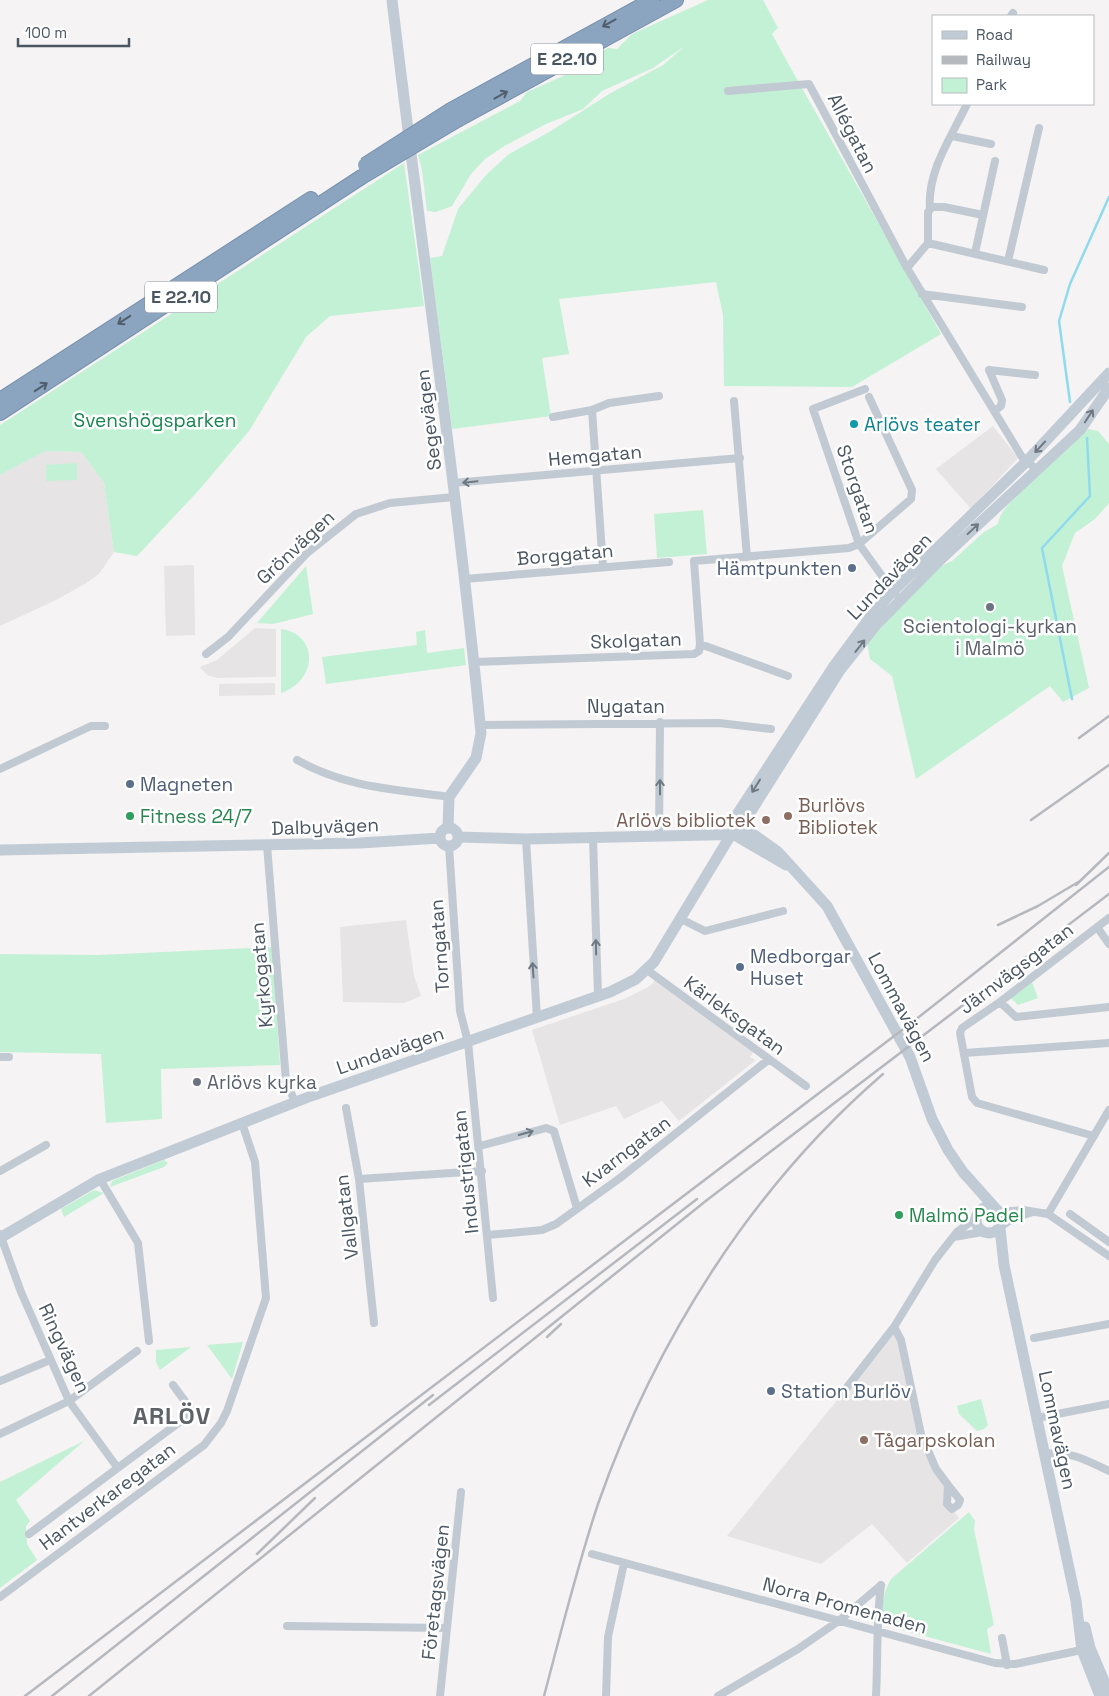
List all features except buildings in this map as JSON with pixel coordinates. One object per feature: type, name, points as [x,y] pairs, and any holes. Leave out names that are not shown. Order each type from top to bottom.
[{"type":"highway","name":"E 22.10","points":[[0,400],[358,174],[652,0]]},
{"type":"highway","name":"E 22.10","points":[[455,115],[676,0]]},
{"type":"highway","name":"E 22.10","points":[[0,413],[358,174]]},
{"type":"street","name":"Segevägen","points":[[392,0],[453,483],[480,725],[481,740],[476,758],[449,797]]},
{"type":"street","name":"Allégatan","points":[[728,91],[809,84],[922,294],[1026,462],[1037,470]]},
{"type":"street","points":[[907,268],[928,243],[929,198],[935,171],[967,105]]},
{"type":"street","points":[[1008,261],[1039,128]]},
{"type":"street","points":[[952,136],[991,144]]},
{"type":"street","points":[[975,253],[995,160]]},
{"type":"street","points":[[930,208],[935,206],[944,207],[983,215]]},
{"type":"street","points":[[928,243],[1044,270]]},
{"type":"street","points":[[922,294],[1022,307]]},
{"type":"street","points":[[995,411],[1001,406],[1002,400],[989,370],[1035,375]]},
{"type":"street","name":"Lundavägen","points":[[0,1236],[100,1179],[295,1102],[598,996],[626,985],[647,970],[681,919],[732,833],[748,816],[840,670],[896,596],[1026,462],[1109,372]]},
{"type":"street","name":"Lundavägen","points":[[896,596],[1080,430],[1109,388]]},
{"type":"street","name":"Storgatan","points":[[864,389],[813,409],[859,544],[896,596]]},
{"type":"street","points":[[553,417],[592,410],[609,403],[659,396]]},
{"type":"street","points":[[700,644],[694,561],[849,548],[859,544],[911,499],[913,494],[869,397]]},
{"type":"street","points":[[734,401],[747,557]]},
{"type":"street","points":[[592,410],[603,567]]},
{"type":"street","name":"Hemgatan","points":[[453,483],[740,458]]},
{"type":"street","name":"Grönvägen","points":[[206,654],[228,637],[307,552],[356,514],[390,503],[454,497]]},
{"type":"street","name":"Borggatan","points":[[464,579],[669,562]]},
{"type":"street","name":"Skolgatan","points":[[474,662],[694,654],[699,651],[700,644],[788,676]]},
{"type":"street","points":[[659,836],[660,722]]},
{"type":"street","name":"Nygatan","points":[[480,725],[718,722],[771,729]]},
{"type":"street","points":[[0,769],[91,726],[105,726]]},
{"type":"street","points":[[297,760],[331,777],[358,785],[449,797],[448,828]]},
{"type":"street","points":[[448,828],[455,831],[458,838],[455,844],[445,842],[442,832],[448,828]]},
{"type":"street","points":[[458,838],[593,838],[732,833]]},
{"type":"street","name":"Lommavägen","points":[[732,833],[753,834],[778,852],[827,906],[910,1057],[938,1132],[963,1172],[977,1202],[976,1225],[993,1243],[1004,1265]]},
{"type":"street","points":[[593,838],[598,996]]},
{"type":"street","points":[[526,839],[536,1018]]},
{"type":"street","name":"Dalbyvägen","points":[[0,850],[445,842]]},
{"type":"street","name":"Torngatan","points":[[445,842],[459,1002],[468,1042]]},
{"type":"street","name":"Kyrkogatan","points":[[267,845],[286,1081],[295,1102]]},
{"type":"street","points":[[681,919],[700,931],[705,932],[783,911]]},
{"type":"street","name":"Järnvägsgatan","points":[[964,1053],[960,1033],[962,1028],[1000,1002],[1109,918]]},
{"type":"street","points":[[1096,927],[1109,944]]},
{"type":"street","name":"Kärleksgatan","points":[[647,970],[806,1086]]},
{"type":"street","points":[[1000,1002],[1016,1017],[1109,1007]]},
{"type":"street","name":"Industrigatan","points":[[468,1042],[480,1146],[493,1298]]},
{"type":"street","points":[[1094,1136],[981,1105],[972,1097],[964,1053],[1109,1043]]},
{"type":"street","points":[[0,1057],[9,1057]]},
{"type":"street","name":"Kvarngatan","points":[[488,1235],[542,1230],[556,1224],[686,1126],[768,1060]]},
{"type":"street","name":"Vallgatan","points":[[346,1108],[359,1179],[374,1323]]},
{"type":"street","points":[[1048,1214],[1094,1136],[1105,1124],[1109,1110]]},
{"type":"street","name":"Hantverkaregatan","points":[[0,1597],[204,1445],[221,1423],[266,1298],[255,1162],[242,1123]]},
{"type":"street","points":[[480,1146],[551,1128],[554,1132],[577,1208]]},
{"type":"street","points":[[0,1171],[46,1145]]},
{"type":"street","points":[[359,1179],[482,1171]]},
{"type":"street","name":"Lommavägen","points":[[963,1172],[997,1210],[1002,1220],[1000,1228],[1004,1265],[1086,1649],[1100,1696]]},
{"type":"street","points":[[100,1179],[138,1243],[149,1341]]},
{"type":"street","points":[[842,1395],[894,1327],[935,1260],[952,1237],[987,1207],[997,1210],[1023,1210],[1048,1214],[1109,1256]]},
{"type":"street","points":[[952,1237],[982,1232],[991,1234],[1014,1218],[1037,1212]]},
{"type":"street","points":[[1070,1214],[1109,1242]]},
{"type":"street","name":"Ringvägen","points":[[0,1236],[21,1292],[69,1400],[117,1467]]},
{"type":"street","points":[[1034,1338],[1109,1324]]},
{"type":"street","points":[[894,1327],[901,1340],[925,1446],[936,1469],[948,1486]]},
{"type":"street","points":[[0,1434],[69,1400],[137,1351]]},
{"type":"street","points":[[0,1381],[50,1360]]},
{"type":"street","points":[[29,1534],[193,1412],[173,1385]]},
{"type":"street","points":[[1037,1418],[1109,1404]]},
{"type":"street","points":[[1045,1454],[1063,1452],[1109,1471]]},
{"type":"street","name":"Företagsvägen","points":[[440,1696],[461,1492]]},
{"type":"street","name":"Norra Promenaden","points":[[592,1554],[1007,1665],[1086,1649]]},
{"type":"street","points":[[606,1696],[608,1637],[624,1563]]},
{"type":"street","points":[[718,1696],[798,1649],[840,1620],[881,1585],[878,1609],[879,1631],[876,1696]]},
{"type":"street","points":[[287,1626],[447,1628]]},
{"type":"street","points":[[1002,1638],[1007,1665]]},
{"type":"street","name":"Lommavägen","points":[[1086,1649],[1109,1693]]},
{"type":"shaded area","points":[[993,426],[1018,458],[971,509],[936,469]]},
{"type":"shaded area","points":[[44,451],[81,452],[104,483],[114,552],[99,574],[85,584],[54,601],[0,626],[0,475]]},
{"type":"shaded area","points":[[194,565],[195,635],[166,636],[164,566]]},
{"type":"shaded area","points":[[255,628],[276,629],[276,677],[217,678],[207,675],[200,667],[217,660]]},
{"type":"shaded area","points":[[275,683],[275,695],[219,696],[219,684]]},
{"type":"shaded area","points":[[406,920],[414,976],[421,996],[404,1003],[343,1002],[340,927]]},
{"type":"shaded area","points":[[657,978],[755,1050],[750,1057],[756,1060],[679,1121],[662,1101],[624,1119],[616,1106],[560,1125],[532,1030],[624,999],[650,986]]},
{"type":"shaded area","name":"Tågarpskolan","points":[[894,1327],[899,1335],[921,1434],[948,1485],[952,1509],[959,1518],[907,1563],[872,1524],[821,1564],[727,1536],[869,1361]]},
{"type":"green space","points":[[708,0],[763,0],[778,28],[772,34],[941,334],[852,387],[724,386],[723,315],[716,282],[559,299],[569,354],[542,358],[551,416],[452,429],[430,258],[442,256],[458,209],[486,175],[509,154],[551,131],[609,94],[663,65],[685,46],[653,68],[602,91],[583,109],[546,124],[506,145],[485,159],[471,174],[452,206],[436,212],[427,211],[422,170],[418,155],[520,101],[527,92],[581,68],[586,59],[608,48],[617,49],[632,34]]},
{"type":"green space","name":"Svenshögsparken","points":[[404,163],[424,306],[330,316],[306,337],[249,431],[199,490],[137,556],[114,552],[104,483],[81,452],[45,451],[0,475],[0,425]]},
{"type":"green space","points":[[1088,429],[1098,431],[1109,444],[1109,503],[1095,519],[1075,533],[1062,566],[1089,688],[1063,702],[1050,686],[916,779],[892,676],[870,659],[867,643],[934,569],[952,561],[984,532],[998,524],[1003,511],[1033,477]]},
{"type":"green space","points":[[77,463],[77,480],[46,481],[46,465]]},
{"type":"green space","points":[[703,510],[707,554],[657,558],[654,514]]},
{"type":"green space","points":[[306,566],[313,614],[273,624],[257,623]]},
{"type":"green space","points":[[281,629],[293,633],[302,639],[307,648],[309,658],[307,669],[302,679],[293,687],[281,693]]},
{"type":"green space","points":[[425,630],[427,653],[464,648],[466,665],[326,684],[322,657],[417,645],[416,632]]},
{"type":"green space","points":[[272,947],[280,1065],[161,1069],[162,1119],[106,1123],[101,1054],[0,1052],[0,954],[99,955]]},
{"type":"green space","points":[[1032,982],[1038,998],[1018,1005],[1011,998]]},
{"type":"green space","points":[[164,1160],[168,1163],[164,1167],[110,1187],[112,1181]]},
{"type":"green space","points":[[94,1190],[104,1193],[64,1217],[61,1209]]},
{"type":"green space","points":[[243,1342],[232,1379],[207,1345]]},
{"type":"green space","points":[[191,1347],[160,1370],[156,1362],[156,1350]]},
{"type":"green space","points":[[981,1399],[988,1425],[984,1429],[977,1431],[959,1414],[957,1406]]},
{"type":"green space","points":[[84,1441],[16,1500],[30,1521],[26,1526],[27,1544],[37,1560],[0,1588],[0,1482]]},
{"type":"green space","points":[[969,1512],[975,1521],[974,1529],[994,1625],[987,1629],[991,1654],[898,1629],[884,1623],[882,1612],[886,1589],[891,1579]]},
{"type":"waterway","points":[[1070,402],[1059,321],[1070,284],[1109,197]]},
{"type":"waterway","points":[[1072,699],[1042,548],[1090,496],[1087,438]]},
{"type":"railway","points":[[1079,738],[1109,716]]},
{"type":"railway","points":[[1031,820],[1109,765]]},
{"type":"railway","points":[[1076,885],[1109,853]]},
{"type":"railway","points":[[25,1696],[910,1024],[1109,867]]},
{"type":"railway","points":[[998,925],[1038,906],[1080,881]]},
{"type":"railway","points":[[89,1696],[707,1200],[1109,894]]},
{"type":"railway","points":[[544,1696],[576,1576],[598,1504],[621,1443],[648,1384],[679,1326],[713,1270],[750,1217],[791,1166],[835,1118],[883,1074]]},
{"type":"railway","points":[[429,1405],[697,1199]]},
{"type":"railway","points":[[547,1337],[561,1324]]},
{"type":"railway","points":[[52,1696],[433,1395]]},
{"type":"railway","points":[[257,1554],[315,1498]]},
{"type":"place","name":"Arlövs teater","points":[[854,424]]},
{"type":"place","name":"Hämtpunkten","points":[[852,568]]},
{"type":"place","name":"Scientologi-kyrkan i Malmö","points":[[990,607]]},
{"type":"place","name":"Magneten","points":[[130,784]]},
{"type":"place","name":"Fitness 24/7","points":[[130,816]]},
{"type":"place","name":"Burlövs Bibliotek","points":[[788,816]]},
{"type":"place","name":"Arlövs bibliotek","points":[[766,820]]},
{"type":"place","name":"Medborgar Huset","points":[[740,967]]},
{"type":"place","name":"Arlövs kyrka","points":[[197,1082]]},
{"type":"place","name":"Malmö Padel","points":[[899,1215]]},
{"type":"place","name":"Station Burlöv","points":[[771,1391]]},
{"type":"place","name":"Tågarpskolan","points":[[864,1440]]},
{"type":"district","name":"ARLÖV","points":[[172,1416]]}]
